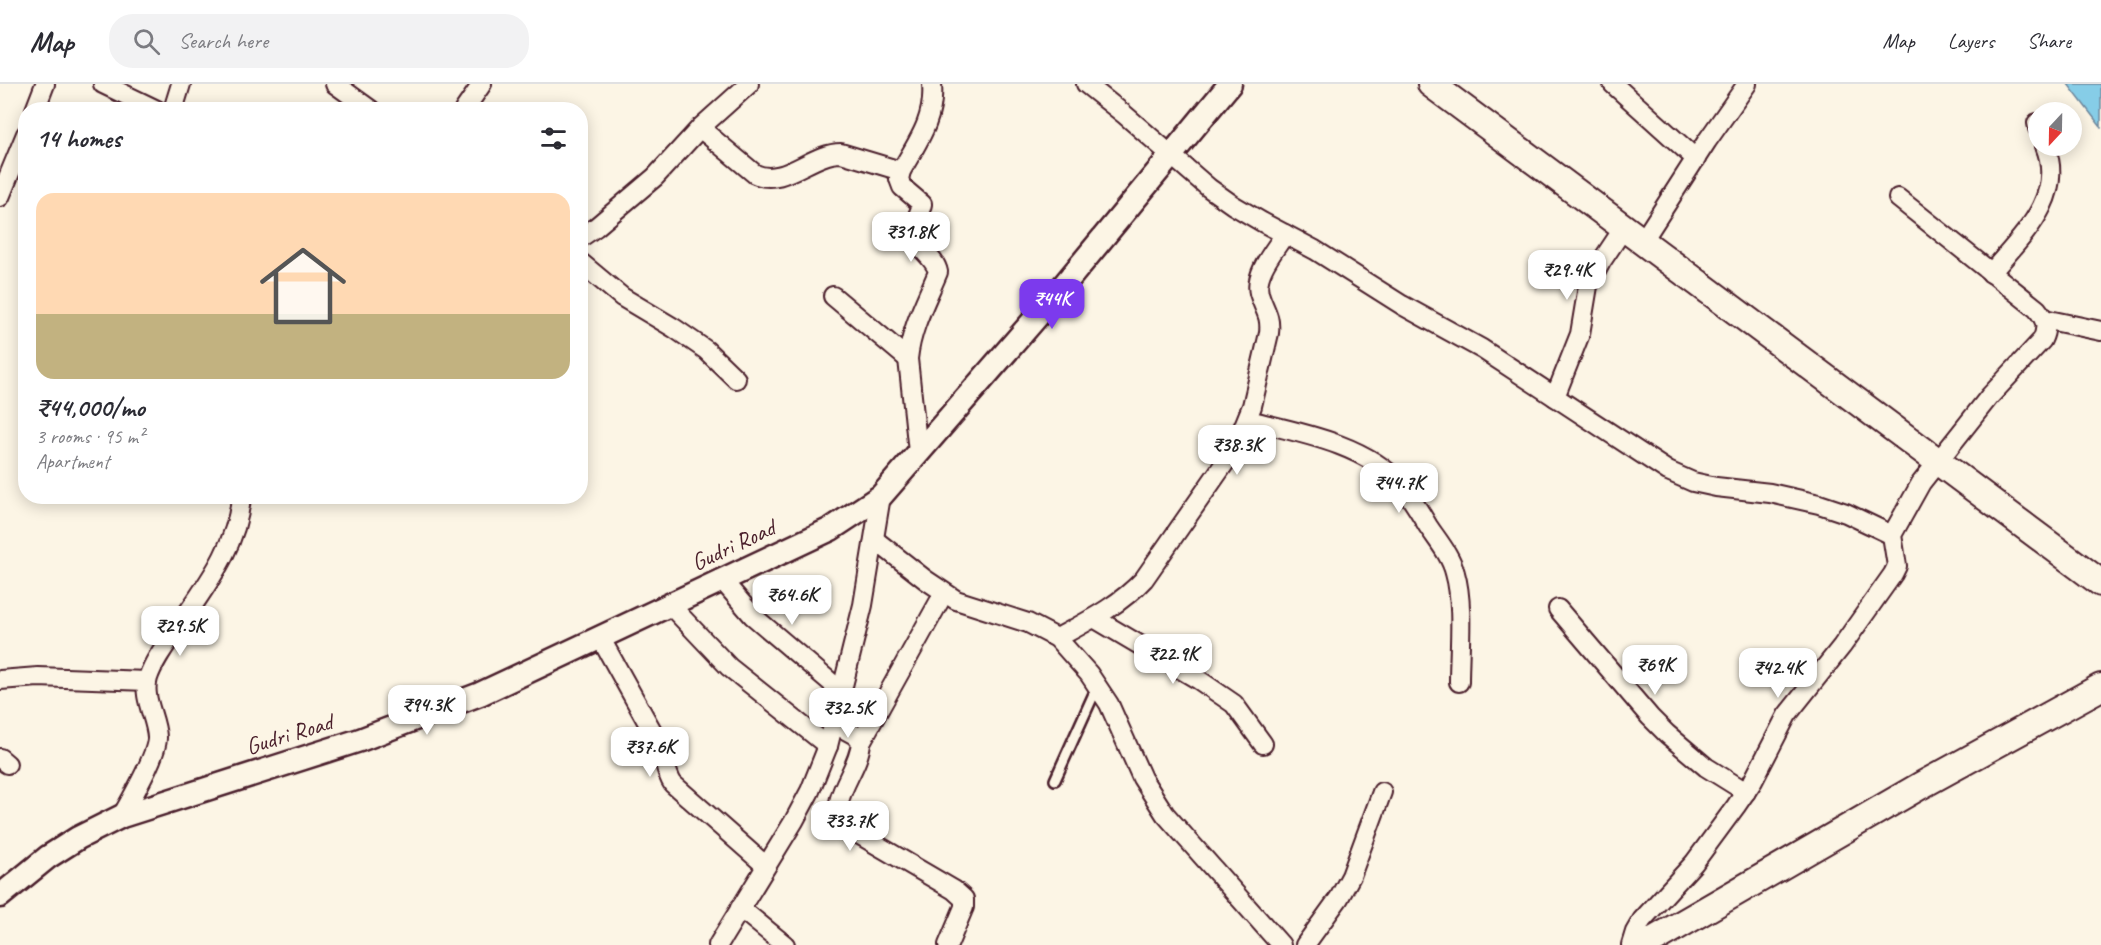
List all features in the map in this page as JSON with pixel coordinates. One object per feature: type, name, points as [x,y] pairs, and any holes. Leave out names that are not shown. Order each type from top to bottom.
[{"type":"main road","points":[[1431,84],[2099,578]]},
{"type":"main road","points":[[1645,945],[1920,786],[2101,687]]},
{"type":"street","points":[[38,102],[45,84]]},
{"type":"street","points":[[103,84],[140,102]]},
{"type":"street","points":[[175,102],[182,84]]},
{"type":"street","points":[[335,84],[360,102]]},
{"type":"street","points":[[470,102],[482,84]]},
{"type":"street","points":[[588,232],[655,177],[700,128],[749,84]]},
{"type":"street","points":[[918,452],[908,359],[913,330],[938,272],[937,265],[914,238],[912,231],[922,204],[902,187],[899,179],[901,171],[929,121],[933,107],[932,84]]},
{"type":"street","points":[[1086,84],[1209,188],[1233,205],[1340,265],[1410,310],[1482,350],[1668,471],[1694,482],[1716,487],[1770,493],[1819,504],[1846,513],[1892,535]]},
{"type":"street","name":"Gudri Road","points":[[0,896],[48,857],[78,838],[122,816],[360,740],[480,694],[831,529],[881,496],[978,387],[1230,84]]},
{"type":"street","points":[[1613,84],[1696,159]]},
{"type":"street","points":[[1556,397],[1580,334],[1588,286],[1601,262],[1633,235],[1696,159],[1747,84]]},
{"type":"street","points":[[700,128],[754,174],[763,178],[781,175],[832,153],[841,153],[901,171]]},
{"type":"street","points":[[0,197],[18,153]]},
{"type":"street","points":[[1991,273],[2039,214],[2051,180],[2052,167],[2048,156]]},
{"type":"street","points":[[1631,945],[1642,920],[1694,863],[1746,792],[1787,715],[1842,646],[1893,574],[1897,566],[1892,535],[1907,505],[1938,461],[1989,397],[2042,340],[2047,330],[2044,319],[2037,309],[1898,198]]},
{"type":"street","points":[[1057,638],[1094,618],[1132,592],[1144,579],[1231,454],[1248,420],[1270,321],[1258,291],[1258,281],[1285,234]]},
{"type":"street","points":[[588,269],[622,297],[706,350],[736,379]]},
{"type":"street","points":[[833,296],[908,359]]},
{"type":"street","points":[[2044,319],[2101,331]]},
{"type":"street","points":[[1248,420],[1324,440],[1347,449],[1367,458],[1401,485],[1449,558],[1455,573],[1459,600],[1459,682]]},
{"type":"street","points":[[717,945],[810,791],[828,746],[863,605],[881,496]]},
{"type":"street","points":[[122,816],[158,740],[147,698],[147,681],[155,663],[211,577],[232,540],[241,504]]},
{"type":"street","points":[[875,540],[956,600],[1028,623],[1057,638],[1109,704],[1142,778],[1165,814],[1281,945]]},
{"type":"street","points":[[722,580],[753,616],[841,691]]},
{"type":"street","points":[[944,593],[861,742],[861,753],[838,801],[836,814],[841,824],[964,899],[959,922],[948,945]]},
{"type":"street","points":[[670,605],[729,667],[828,746]]},
{"type":"street","points":[[1558,609],[1667,734],[1706,766],[1746,792]]},
{"type":"street","points":[[1094,618],[1199,680],[1234,704],[1263,744]]},
{"type":"street","points":[[600,637],[660,745],[667,775],[672,784],[766,866]]},
{"type":"street","points":[[0,680],[38,677],[147,681]]},
{"type":"street","points":[[833,723],[855,735],[861,742]]},
{"type":"street","points":[[1305,945],[1339,898],[1351,876],[1382,792]]},
{"type":"street","points":[[740,908],[785,945]]},
{"type":"lane","points":[[1055,780],[1097,687]]},
{"type":"water","points":[[2068,84],[2101,84],[2101,127],[2082,102]]}]
